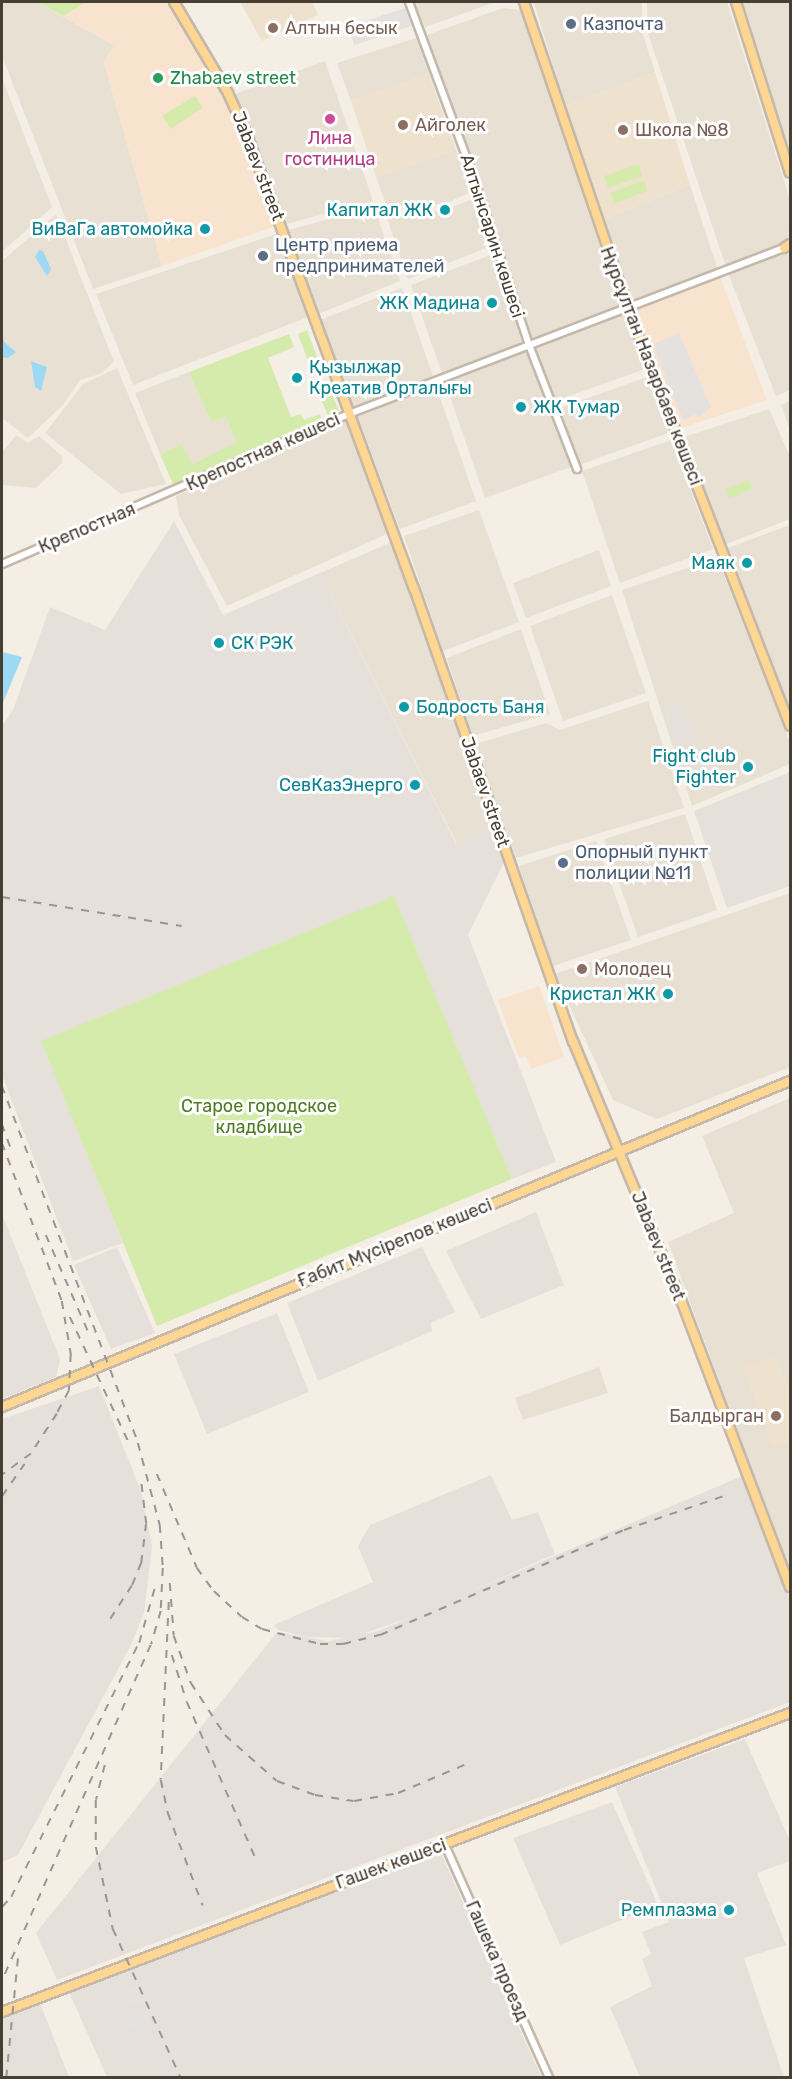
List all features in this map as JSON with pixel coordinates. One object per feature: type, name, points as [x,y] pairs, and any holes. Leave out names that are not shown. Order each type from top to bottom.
[{"type":"main road","name":"Jabaev street","points":[[174,2],[241,119],[414,588],[548,972],[619,1152],[681,1300],[790,1587]]},
{"type":"main road","name":"Нұрсұлтан Назарбаев көшесі","points":[[524,2],[628,308],[790,726]]},
{"type":"main road","points":[[736,2],[790,173]]},
{"type":"main road","name":"Ғабит Мүсірепов көшесі","points":[[2,1407],[790,1081]]},
{"type":"main road","name":"Гашек көшесі","points":[[2,2012],[445,1845],[790,1711]]},
{"type":"street","name":"Алтынсарин көшесі","points":[[409,2],[474,178],[529,345],[577,469]]},
{"type":"street","name":"Крепостная көшесі","points":[[172,492],[349,414],[789,247]]},
{"type":"street","name":"Крепостная","points":[[2,564],[172,492]]},
{"type":"street","name":"Гашека проезд","points":[[445,1845],[549,2078]]},
{"type":"shaded area","points":[[2,2],[37,2],[114,45],[104,63],[162,266],[93,289],[2,56]]},
{"type":"shaded area","points":[[87,2],[167,2],[236,121],[276,226],[162,266],[104,63],[114,45],[63,16]]},
{"type":"shaded area","name":"Алтын бесык","points":[[240,2],[312,2],[318,15],[262,41]]},
{"type":"shaded area","points":[[414,2],[496,2],[425,27]]},
{"type":"shaded area","points":[[534,2],[642,2],[642,32],[655,72],[565,106]]},
{"type":"shaded area","points":[[647,2],[727,2],[790,200],[788,243],[726,267],[648,33]]},
{"type":"shaded area","points":[[743,2],[790,2],[790,153],[767,82]]},
{"type":"shaded area","points":[[405,8],[411,26],[354,45],[348,27]]},
{"type":"shaded area","points":[[503,8],[521,10],[624,305],[531,340],[427,35]]},
{"type":"shaded area","points":[[416,38],[429,74],[351,101],[337,63]]},
{"type":"shaded area","points":[[325,61],[373,201],[286,224],[235,94]]},
{"type":"shaded area","name":"Школа №8","points":[[655,72],[690,185],[602,220],[565,106]]},
{"type":"shaded area","name":"Айголек","points":[[429,74],[456,150],[376,177],[351,101]]},
{"type":"shaded area","points":[[2,78],[52,207],[2,252]]},
{"type":"shaded area","points":[[456,150],[471,192],[444,204],[387,207],[376,177]]},
{"type":"shaded area","points":[[690,185],[718,270],[632,302],[602,220]]},
{"type":"shaded area","points":[[475,198],[491,246],[408,279],[387,218],[445,210]]},
{"type":"shaded area","points":[[370,208],[375,210],[400,281],[318,314],[288,230]]},
{"type":"shaded area","points":[[56,214],[114,362],[100,374],[80,380],[63,405],[28,438],[2,418],[2,261]]},
{"type":"shaded area","points":[[279,233],[308,317],[133,385],[96,294]]},
{"type":"shaded area","points":[[784,253],[790,255],[790,390],[776,396],[728,273]]},
{"type":"shaded area","points":[[493,254],[522,343],[442,373],[411,285]]},
{"type":"shaded area","points":[[720,277],[767,400],[681,428],[635,309]]},
{"type":"shaded area","points":[[402,288],[433,376],[354,408],[320,320]]},
{"type":"shaded area","points":[[625,313],[645,369],[555,401],[534,347]]},
{"type":"shaded area","points":[[679,333],[711,408],[698,418],[696,414],[683,420],[653,344]]},
{"type":"shaded area","points":[[526,352],[571,467],[485,498],[445,382]]},
{"type":"shaded area","points":[[117,368],[166,484],[121,494],[45,433],[83,384]]},
{"type":"shaded area","points":[[189,372],[211,422],[226,417],[236,444],[191,464],[181,444],[160,454],[135,393]]},
{"type":"shaded area","points":[[647,377],[668,433],[579,465],[557,409]]},
{"type":"shaded area","points":[[436,386],[476,501],[400,529],[357,415]]},
{"type":"shaded area","points":[[790,401],[790,430],[781,405]]},
{"type":"shaded area","points":[[769,409],[790,457],[790,519],[724,545],[684,437]]},
{"type":"shaded area","points":[[349,418],[389,533],[227,606],[179,515],[176,496]]},
{"type":"shaded area","points":[[16,435],[28,443],[39,436],[62,456],[62,463],[36,488],[2,485],[2,453]]},
{"type":"shaded area","points":[[671,440],[713,549],[620,583],[582,471]]},
{"type":"shaded area","points":[[479,510],[519,622],[443,651],[404,536]]},
{"type":"shaded area","points":[[174,521],[223,615],[320,573],[456,844],[492,829],[504,862],[468,935],[556,1162],[512,1179],[393,897],[42,1041],[123,1243],[73,1261],[2,1075],[2,726],[13,710],[50,607],[105,630]]},
{"type":"shaded area","points":[[790,525],[790,718],[725,549]]},
{"type":"shaded area","points":[[392,542],[492,829],[457,844],[320,573]]},
{"type":"shaded area","points":[[599,550],[611,586],[526,618],[513,583]]},
{"type":"shaded area","points":[[717,558],[790,743],[790,764],[692,806],[622,590]],"holes":[[[682,702],[690,792],[665,708]]]},
{"type":"shaded area","points":[[612,595],[646,693],[563,721],[530,626]]},
{"type":"shaded area","points":[[521,629],[550,714],[472,736],[447,658]]},
{"type":"shaded area","points":[[648,701],[684,808],[516,858],[475,744],[546,723],[560,730]]},
{"type":"shaded area","points":[[682,702],[712,784],[690,792],[665,708]]},
{"type":"shaded area","points":[[790,772],[790,886],[727,908],[694,811]]},
{"type":"shaded area","points":[[685,814],[717,910],[638,937],[604,839]]},
{"type":"shaded area","points":[[596,841],[631,940],[553,966],[519,866]]},
{"type":"shaded area","points":[[790,893],[790,1067],[657,1119],[613,1100],[555,974]]},
{"type":"shaded area","points":[[539,986],[564,1057],[531,1069],[526,1056],[519,1058],[498,1000]]},
{"type":"shaded area","points":[[790,1098],[790,1574],[668,1242],[734,1213],[702,1136]]},
{"type":"shaded area","points":[[536,1212],[564,1285],[481,1319],[446,1251]]},
{"type":"shaded area","points":[[2,1214],[60,1359],[56,1377],[2,1399]]},
{"type":"shaded area","points":[[117,1247],[155,1333],[111,1349],[74,1265]]},
{"type":"shaded area","points":[[422,1247],[455,1312],[431,1323],[432,1331],[318,1381],[287,1303]]},
{"type":"shaded area","points":[[277,1313],[309,1392],[207,1434],[174,1354]]},
{"type":"shaded area","name":"Балдырган","points":[[776,1355],[790,1392],[790,1441],[773,1447],[743,1368]]},
{"type":"shaded area","points":[[599,1367],[608,1393],[523,1420],[515,1398]]},
{"type":"shaded area","points":[[99,1386],[141,1491],[152,1546],[144,1613],[131,1645],[18,1855],[2,1862],[2,1419]]},
{"type":"shaded area","points":[[491,1475],[512,1520],[538,1512],[555,1554],[417,1615],[351,1638],[307,1637],[278,1630],[274,1625],[373,1582],[358,1546],[370,1525]]},
{"type":"shaded area","points":[[742,1476],[790,1600],[790,1702],[57,1980],[36,1933],[277,1632],[328,1641],[378,1631]]},
{"type":"shaded area","points":[[745,1739],[790,1841],[790,1861],[757,1873],[786,1945],[744,1958],[784,2077],[640,2077],[610,2007],[652,1986],[642,1959],[651,1954],[642,1932],[669,1922],[615,1787]]},
{"type":"shaded area","points":[[612,1802],[658,1905],[560,1945],[513,1838]]},
{"type":"shaded area","points":[[440,1851],[541,2077],[107,2077],[68,1990]]},
{"type":"shaded area","points":[[136,1985],[143,2002],[113,2010],[107,1997]]},
{"type":"shaded area","points":[[40,2003],[69,2077],[2,2077],[2,2017]]},
{"type":"shaded area","points":[[138,2007],[146,2011],[150,2019],[146,2027],[138,2031],[130,2027],[126,2019],[130,2011]]},
{"type":"green space","points":[[37,2],[87,2],[63,16]]},
{"type":"green space","points":[[195,96],[203,108],[171,129],[162,116]]},
{"type":"green space","points":[[639,164],[642,176],[608,188],[604,176]]},
{"type":"green space","points":[[644,180],[647,191],[614,204],[610,193]]},
{"type":"green space","points":[[307,330],[317,357],[308,361],[298,334]]},
{"type":"green space","points":[[289,334],[294,347],[268,358],[291,417],[301,414],[304,420],[320,414],[322,421],[173,484],[160,454],[181,444],[192,464],[236,443],[226,417],[211,422],[189,372]]},
{"type":"green space","points":[[328,385],[339,411],[328,416],[317,390]]},
{"type":"green space","points":[[749,480],[752,489],[729,498],[726,489]]},
{"type":"green space","name":"Старое городское кладбище","points":[[394,896],[512,1179],[157,1326],[41,1041]]},
{"type":"water","points":[[39,250],[43,251],[51,269],[47,276],[35,257]]},
{"type":"water","points":[[2,335],[4,342],[16,352],[8,358],[2,357]]},
{"type":"water","points":[[31,361],[47,367],[41,391],[35,387]]},
{"type":"water","points":[[2,652],[22,657],[2,705]]},
{"type":"railway","points":[[2,897],[182,926]]},
{"type":"railway","points":[[2,1086],[138,1443],[160,1525],[163,1568],[161,1611],[151,1645],[2,1981]]},
{"type":"railway","points":[[2,1124],[12,1151]]},
{"type":"railway","points":[[2,1143],[62,1301],[71,1354],[69,1391],[57,1414],[31,1454],[2,1475]]},
{"type":"railway","points":[[46,1235],[88,1331]]},
{"type":"railway","points":[[70,1317],[130,1445]]},
{"type":"railway","points":[[2,1496],[24,1464]]},
{"type":"railway","points":[[157,1474],[197,1568],[214,1591],[242,1617],[262,1629],[320,1644],[343,1644],[380,1635],[624,1530],[730,1494]]},
{"type":"railway","points":[[110,1619],[132,1585],[141,1563],[146,1524],[141,1482]]},
{"type":"railway","points":[[2,1907],[11,1897],[139,1643],[156,1583]]},
{"type":"railway","points":[[170,1583],[174,1636],[191,1683],[225,1735],[277,1781],[315,1795],[354,1801],[398,1793],[464,1765]]},
{"type":"railway","points":[[169,1602],[161,1780],[168,1813],[203,1906]]},
{"type":"railway","points":[[172,1655],[187,1702],[255,1857]]},
{"type":"railway","points":[[105,1765],[96,1800],[96,1847],[113,1929],[181,2078]]},
{"type":"railway","points":[[6,2078],[18,1956]]},
{"type":"place","name":"Казпочта","points":[[571,24]]},
{"type":"place","name":"Алтын бесык","points":[[273,28]]},
{"type":"place","name":"Zhabaev street","points":[[158,78]]},
{"type":"place","name":"Лина гостиница","points":[[330,119]]},
{"type":"place","name":"Айголек","points":[[403,125]]},
{"type":"place","name":"Школа №8","points":[[623,130]]},
{"type":"place","name":"Капитал ЖК","points":[[445,210]]},
{"type":"place","name":"ВиВаГа автомойка","points":[[205,229]]},
{"type":"place","name":"Центр приема предпринимателей","points":[[263,256]]},
{"type":"place","name":"ЖК Мадина","points":[[492,303]]},
{"type":"place","name":"Қызылжар Креатив Орталығы","points":[[297,378]]},
{"type":"place","name":"ЖК Тумар","points":[[521,407]]},
{"type":"place","name":"Маяк","points":[[747,563]]},
{"type":"place","name":"СК РЭК","points":[[219,643]]},
{"type":"place","name":"Бодрость Баня","points":[[404,707]]},
{"type":"place","name":"Fight club Fighter","points":[[748,767]]},
{"type":"place","name":"СевКазЭнерго","points":[[415,785]]},
{"type":"place","name":"Опорный пункт полиции №11","points":[[563,863]]},
{"type":"place","name":"Молодец","points":[[582,969]]},
{"type":"place","name":"Кристал ЖК","points":[[668,994]]},
{"type":"place","name":"Балдырган","points":[[776,1416]]},
{"type":"place","name":"Ремплазма","points":[[729,1910]]}]
